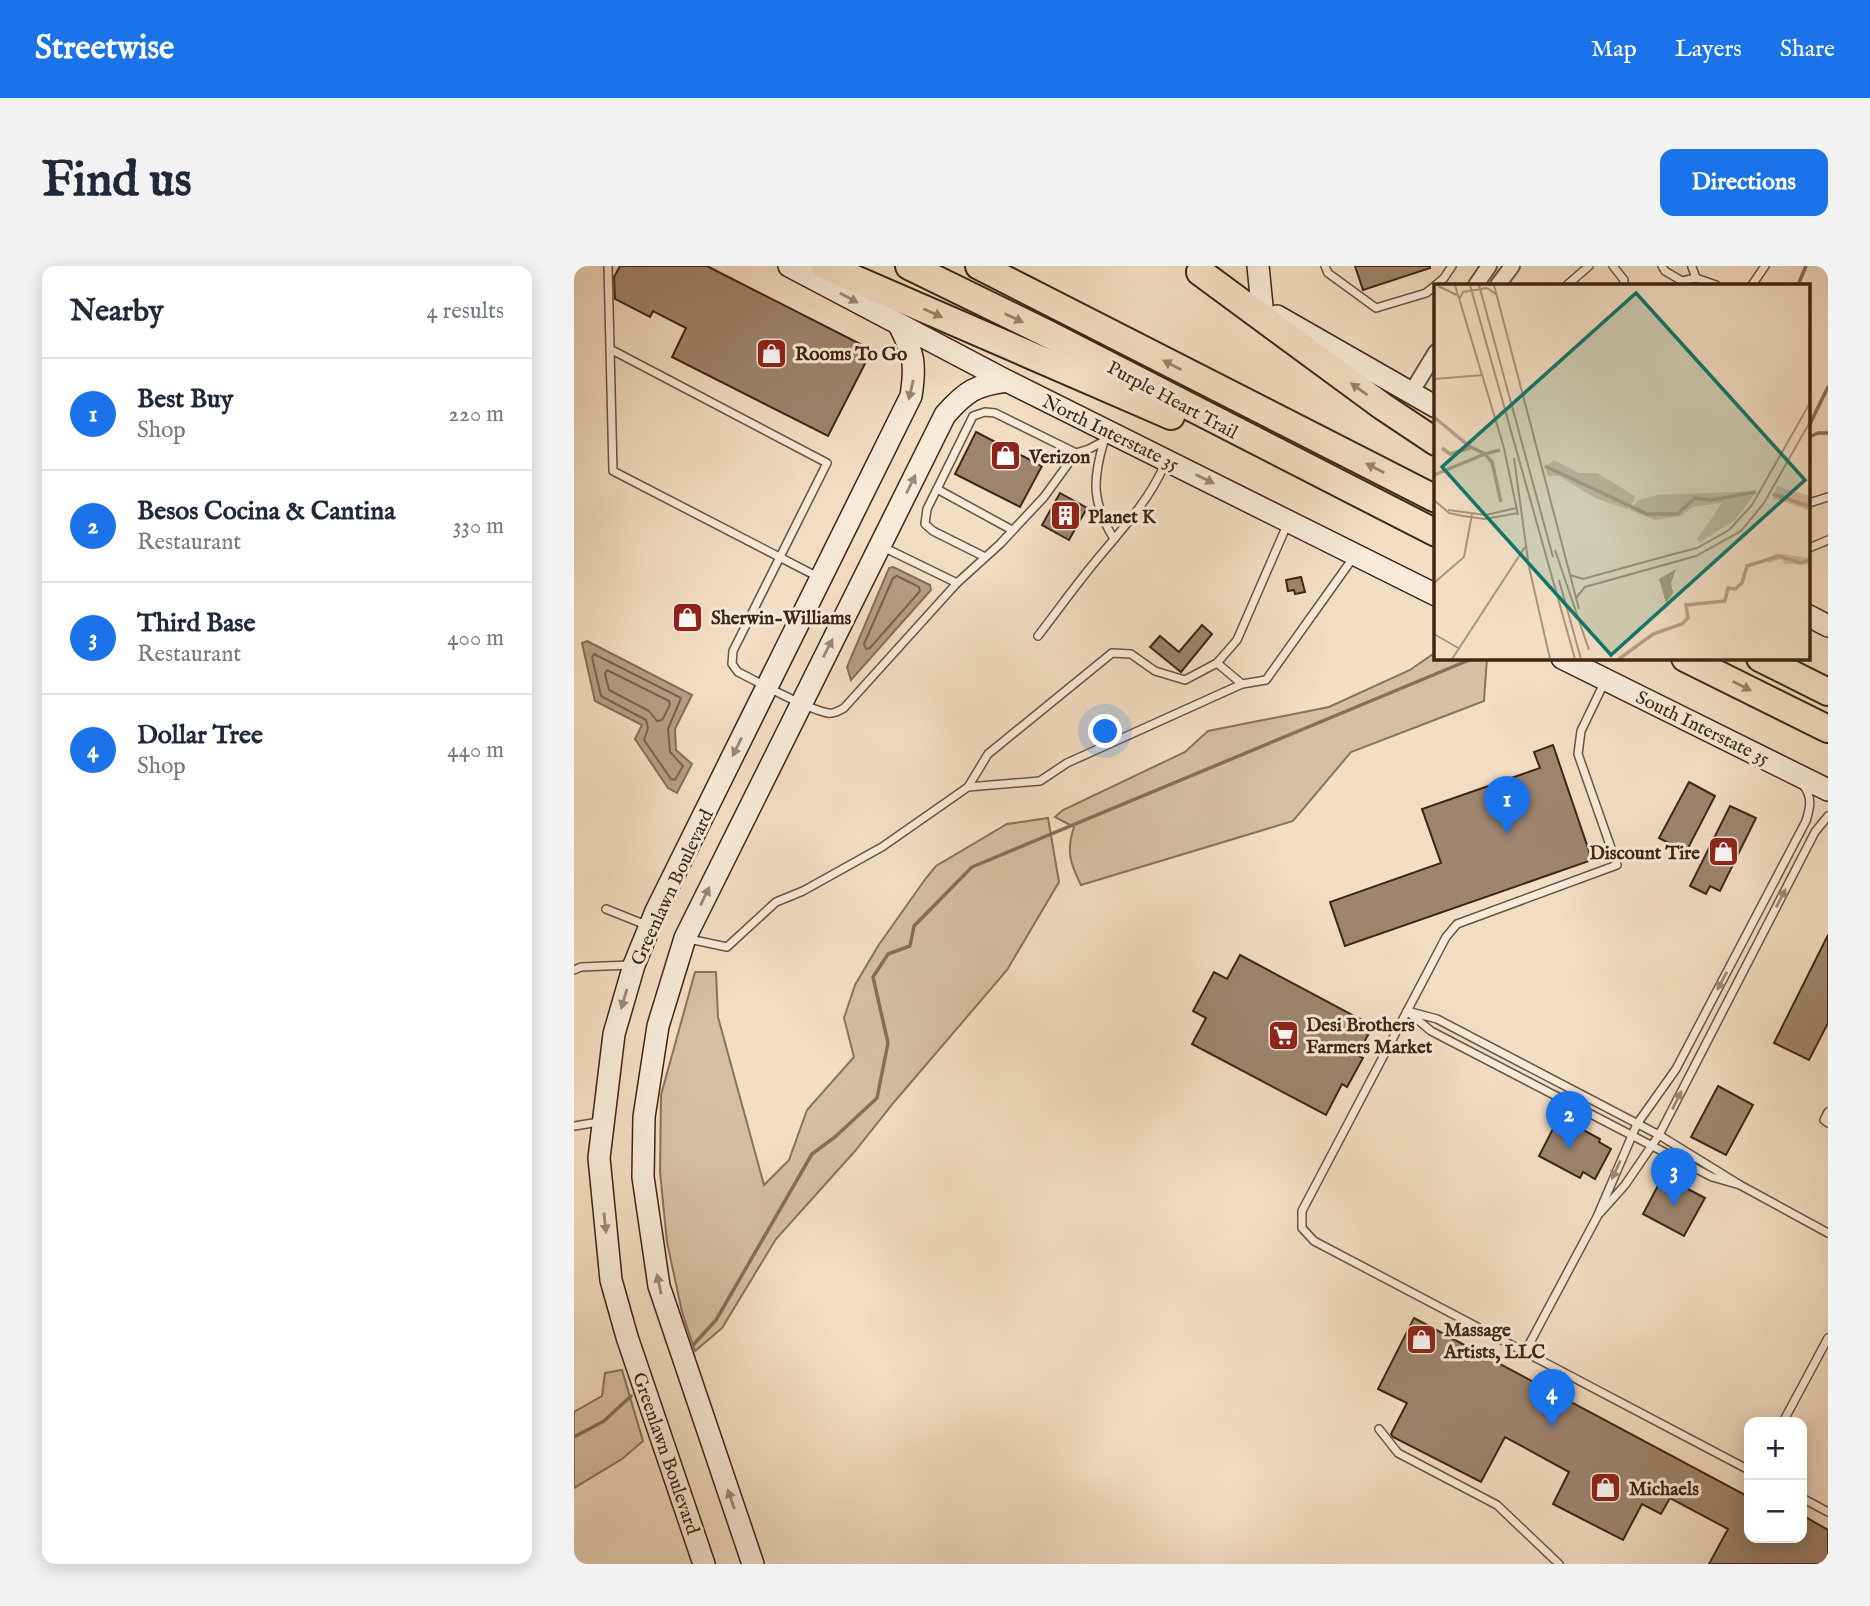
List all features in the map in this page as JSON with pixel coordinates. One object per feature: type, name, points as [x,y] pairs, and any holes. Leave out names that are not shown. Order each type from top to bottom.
[{"type":"highway","points":[[825,266],[1149,407],[1303,467]]},
{"type":"highway","name":"Purple Heart Trail","points":[[909,266],[1048,334],[1434,532]]},
{"type":"highway","name":"Purple Heart Trail","points":[[979,266],[1434,498]]},
{"type":"highway","points":[[1195,269],[1382,406],[1434,441]]},
{"type":"highway","points":[[1689,660],[1828,729]]},
{"type":"highway","points":[[1764,660],[1828,691]]},
{"type":"highway","points":[[1780,660],[1828,691]]},
{"type":"main road","name":"North Interstate 35","points":[[789,266],[899,326],[1007,380],[1105,435],[1167,460],[1434,593]]},
{"type":"main road","points":[[1258,266],[1262,306]]},
{"type":"main road","points":[[1195,269],[1411,393],[1434,402]]},
{"type":"main road","name":"Greenlawn Boulevard","points":[[704,1564],[627,1337],[611,1280],[599,1158],[614,1034],[634,965],[650,927],[911,396],[915,369],[909,345],[899,326]]},
{"type":"main road","name":"Greenlawn Boulevard","points":[[753,1564],[659,1286],[643,1177],[644,1116],[657,1026],[685,938],[945,415],[963,395],[983,384],[1007,380]]},
{"type":"main road","points":[[1811,617],[1828,626]]},
{"type":"main road","name":"South Interstate 35","points":[[1569,662],[1828,790]]},
{"type":"street","points":[[1477,284],[1489,266]]},
{"type":"street","points":[[1500,284],[1512,266]]},
{"type":"street","points":[[1411,393],[1434,355]]},
{"type":"lane","points":[[608,266],[613,471],[820,578]]},
{"type":"lane","points":[[1325,266],[1328,273],[1376,308],[1426,293],[1434,287]]},
{"type":"lane","points":[[1437,284],[1452,266]]},
{"type":"lane","points":[[1568,284],[1589,266]]},
{"type":"lane","points":[[1613,266],[1624,284]]},
{"type":"lane","points":[[1662,266],[1665,271],[1682,281],[1696,278],[1713,284]]},
{"type":"lane","points":[[1753,284],[1765,266]]},
{"type":"lane","points":[[1692,267],[1696,278]]},
{"type":"lane","points":[[610,349],[827,463],[733,651],[732,664],[738,672],[829,713],[844,708],[957,583],[1044,497],[1076,453],[1089,449],[1105,435]]},
{"type":"lane","points":[[985,557],[933,531],[925,524],[927,509],[973,416],[985,412],[995,413],[1076,453]]},
{"type":"lane","points":[[1105,435],[1096,466],[1095,494],[1101,518],[1114,539]]},
{"type":"lane","points":[[1038,636],[1143,505],[1167,460]]},
{"type":"lane","points":[[937,489],[1012,530]]},
{"type":"lane","points":[[1811,502],[1828,498]]},
{"type":"lane","points":[[685,938],[727,947],[776,902],[803,891],[882,848],[968,787],[988,754],[1112,653],[1131,654],[1155,671],[1185,680],[1217,663],[1237,640],[1289,521]]},
{"type":"lane","points":[[1811,547],[1828,541]]},
{"type":"lane","points":[[880,545],[957,583]]},
{"type":"lane","points":[[968,787],[1040,781],[1067,763],[1242,684],[1266,680],[1356,554]]},
{"type":"lane","points":[[1217,663],[1242,684]]},
{"type":"lane","points":[[1606,680],[1581,731],[1578,754],[1617,865],[1457,924],[1446,937],[1302,1211],[1302,1228],[1314,1241],[1744,1467]]},
{"type":"lane","points":[[1525,1352],[1597,1217],[1637,1124],[1676,1069],[1806,821],[1810,804],[1807,790],[1790,769]]},
{"type":"lane","points":[[1597,1217],[1625,1185],[1659,1135],[1815,832],[1828,816]]},
{"type":"lane","points":[[606,909],[650,927]]},
{"type":"lane","points":[[574,970],[581,967],[634,965]]},
{"type":"lane","points":[[1407,1011],[1437,1019],[1659,1135],[1740,1185],[1828,1233]]},
{"type":"lane","points":[[1407,1011],[1432,1031],[1632,1136],[1712,1177],[1740,1185]]},
{"type":"lane","points":[[1828,1112],[1824,1120],[1828,1123]]},
{"type":"lane","points":[[574,1126],[603,1121]]},
{"type":"lane","points":[[1786,1417],[1828,1338]]},
{"type":"lane","points":[[1379,1429],[1398,1453],[1497,1505],[1559,1564]]},
{"type":"lane","points":[[1807,1501],[1828,1512]]},
{"type":"shaded area","points":[[1434,653],[1434,660],[1487,660],[1484,701],[1351,752],[1293,821],[1081,885],[1070,857],[1074,827],[1055,817],[1063,810],[1185,752],[1208,731],[1329,707],[1410,670]]},
{"type":"shaded area","points":[[1048,818],[1059,882],[1007,970],[855,1151],[776,1239],[722,1328],[695,1351],[682,1312],[667,1242],[660,1172],[661,1095],[695,972],[716,972],[718,1017],[764,1185],[789,1160],[807,1110],[854,1057],[844,1018],[855,985],[878,946],[926,878],[936,866],[1007,824]]},
{"type":"shaded area","points":[[622,1370],[643,1441],[622,1459],[574,1488],[574,1412],[602,1396],[605,1373]]},
{"type":"water","points":[[893,567],[930,585],[931,590],[851,680],[847,667],[889,568]]},
{"type":"water","points":[[587,641],[692,695],[675,729],[676,750],[692,764],[677,793],[668,788],[635,739],[642,725],[595,701],[582,643]]},
{"type":"building","name":"Rooms To Go","points":[[620,266],[707,266],[872,350],[828,436],[672,357],[686,328],[653,311],[650,317],[615,299],[614,277]]},
{"type":"building","points":[[1355,266],[1430,266],[1430,268],[1363,290]]},
{"type":"building","points":[[976,432],[1042,466],[1020,507],[955,474]]},
{"type":"building","name":"Planet K","points":[[1060,493],[1087,508],[1069,540],[1042,525]]},
{"type":"building","points":[[1301,577],[1305,592],[1295,594],[1294,590],[1288,591],[1286,580]]},
{"type":"building","points":[[1202,625],[1212,634],[1181,672],[1150,647],[1160,636],[1179,652]]},
{"type":"building","points":[[1553,745],[1592,860],[1345,946],[1330,902],[1441,863],[1422,809],[1540,768],[1534,752]]},
{"type":"building","points":[[1689,782],[1715,796],[1686,852],[1659,838]]},
{"type":"building","name":"Discount Tire","points":[[1730,806],[1756,818],[1720,891],[1710,886],[1706,894],[1690,886]]},
{"type":"building","points":[[1828,935],[1828,1023],[1809,1060],[1774,1043]]},
{"type":"building","name":"Desi Brothers Farmers Market","points":[[1240,955],[1373,1026],[1357,1055],[1363,1058],[1347,1087],[1342,1084],[1326,1115],[1192,1044],[1206,1018],[1193,1011],[1214,972],[1227,979]]},
{"type":"building","points":[[1718,1086],[1753,1105],[1726,1155],[1691,1137]]},
{"type":"building","points":[[1559,1117],[1600,1139],[1599,1142],[1611,1149],[1595,1179],[1583,1172],[1580,1178],[1539,1156]]},
{"type":"building","points":[[1663,1176],[1705,1198],[1684,1236],[1643,1214]]},
{"type":"building","points":[[1414,1318],[1744,1494],[1744,1543],[1807,1543],[1807,1518],[1828,1530],[1828,1564],[1709,1564],[1728,1529],[1670,1498],[1661,1514],[1642,1504],[1623,1540],[1553,1504],[1569,1472],[1505,1437],[1481,1482],[1393,1437],[1391,1434],[1407,1403],[1378,1389]]},
{"type":"waterway","points":[[1798,284],[1806,266]]},
{"type":"waterway","points":[[1811,422],[1828,387]]},
{"type":"waterway","points":[[1811,436],[1828,433]]},
{"type":"waterway","points":[[694,1344],[716,1320],[812,1154],[835,1137],[877,1098],[888,1043],[873,977],[888,954],[910,946],[914,926],[972,867],[1469,660]]},
{"type":"waterway","points":[[574,1437],[604,1421],[631,1396]]},
{"type":"place","name":"Rooms To Go","points":[[772,353]]},
{"type":"place","name":"Verizon","points":[[1006,456]]},
{"type":"place","name":"Planet K","points":[[1065,516]]},
{"type":"place","name":"Sherwin-Williams","points":[[688,617]]},
{"type":"place","name":"Best Buy","points":[[1507,834]]},
{"type":"place","name":"Discount Tire","points":[[1723,852]]},
{"type":"place","name":"Desi Brothers Farmers Market","points":[[1283,1035]]},
{"type":"place","name":"Besos Cocina & Cantina","points":[[1569,1149]]},
{"type":"place","name":"Third Base","points":[[1674,1206]]},
{"type":"place","name":"Massage Artists, LLC","points":[[1421,1340]]},
{"type":"place","name":"Dollar Tree","points":[[1552,1427]]},
{"type":"place","name":"Michaels","points":[[1606,1488]]}]
